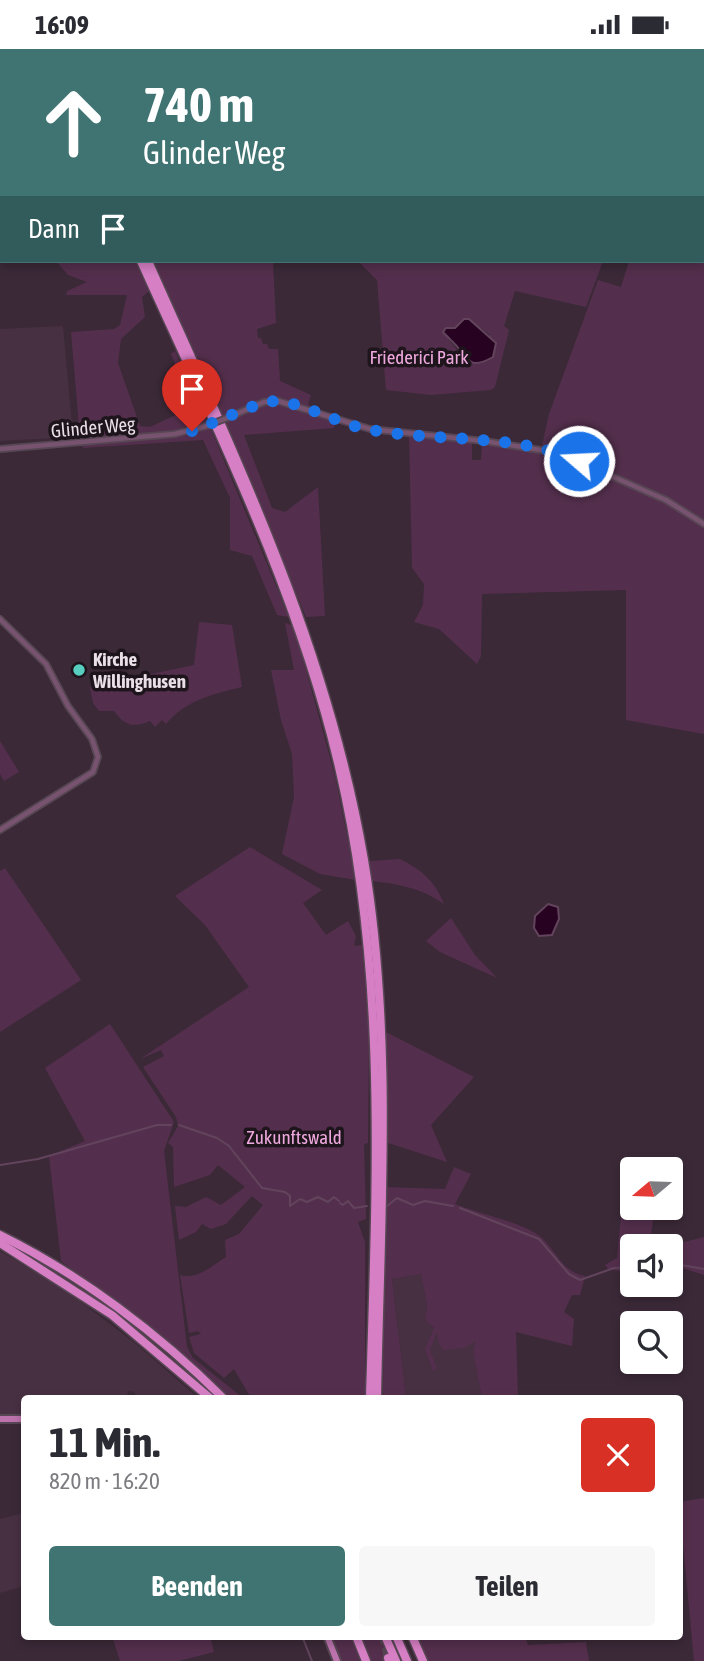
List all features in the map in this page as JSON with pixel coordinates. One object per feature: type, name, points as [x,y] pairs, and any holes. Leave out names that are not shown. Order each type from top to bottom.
[{"type":"highway","points":[[142,263],[290,605],[322,702],[347,803],[365,910],[374,1017],[370,1395]]},
{"type":"highway","points":[[149,263],[296,603],[332,714],[353,801],[371,910],[380,1016],[377,1395]]},
{"type":"highway","points":[[0,1235],[117,1309],[164,1345],[220,1395]]},
{"type":"highway","points":[[0,1243],[112,1315],[206,1395]]},
{"type":"highway","points":[[358,1640],[366,1661]]},
{"type":"highway","points":[[386,1640],[391,1659]]},
{"type":"highway","points":[[395,1640],[401,1661]]},
{"type":"highway","points":[[396,1640],[407,1661]]},
{"type":"highway","points":[[412,1640],[420,1661]]},
{"type":"main road","points":[[0,1419],[21,1419]]},
{"type":"main road","points":[[329,1640],[337,1661]]},
{"type":"street","name":"Glinder Weg","points":[[0,449],[179,434],[264,402],[278,401],[370,429],[551,450],[666,500],[704,524]]},
{"type":"street","points":[[0,619],[46,664],[68,706],[92,739],[98,757],[93,772],[0,830]]},
{"type":"shaded area","points":[[464,319],[469,319],[496,343],[493,357],[474,363],[467,359],[443,332],[446,328],[455,328]]},
{"type":"shaded area","points":[[63,326],[73,437],[0,441],[0,329]]},
{"type":"shaded area","points":[[548,904],[558,907],[559,919],[552,935],[539,936],[534,928],[535,916]]},
{"type":"shaded area","points":[[0,1251],[61,1287],[136,1344],[195,1395],[135,1395],[135,1392],[128,1391],[127,1395],[21,1395],[21,1417],[0,1417]]},
{"type":"shaded area","points":[[421,1274],[427,1305],[425,1320],[438,1332],[439,1343],[475,1340],[473,1352],[481,1395],[406,1395],[392,1279]]},
{"type":"shaded area","points":[[21,1514],[21,1587],[0,1593],[0,1519]]},
{"type":"green space","points":[[58,263],[136,263],[149,291],[142,297],[145,317],[121,339],[118,363],[140,426],[150,427],[193,407],[171,354],[175,351],[208,423],[177,432],[80,438],[71,332],[114,329],[120,325],[127,295],[66,295],[67,291],[87,282],[68,275]]},
{"type":"green space","points":[[155,263],[273,263],[276,323],[257,329],[258,338],[261,338],[263,344],[267,344],[269,349],[278,349],[280,381],[311,395],[308,404],[313,409],[288,401],[267,401],[222,417]]},
{"type":"green space","name":"Friederici Park","points":[[360,263],[602,263],[586,307],[515,291],[504,326],[509,330],[495,387],[491,390],[431,395],[386,390],[377,280]],"holes":[[[464,319],[469,319],[490,335],[465,360],[445,335],[446,328],[455,328]]]},
{"type":"green space","points":[[628,263],[704,263],[704,734],[626,720],[626,590],[482,594],[481,656],[477,664],[439,629],[414,622],[423,605],[424,584],[412,568],[409,433],[472,441],[472,460],[481,460],[482,443],[541,450],[549,414],[598,280],[621,287]]},
{"type":"green space","points":[[266,404],[285,404],[335,420],[334,428],[244,435],[272,508],[285,512],[318,487],[325,616],[306,617],[224,421]]},
{"type":"green space","points":[[210,427],[289,617],[277,615],[252,556],[230,550],[230,498],[203,440],[83,448],[82,443],[179,436]]},
{"type":"green space","points":[[199,622],[232,625],[242,687],[201,699],[182,709],[166,724],[162,720],[155,727],[150,721],[139,725],[130,724],[114,711],[99,711],[93,703],[90,687],[194,665]]},
{"type":"green space","points":[[285,623],[294,626],[335,776],[356,880],[320,874],[282,854],[294,797],[292,754],[281,720],[271,670],[294,670]]},
{"type":"green space","points":[[0,741],[19,772],[4,781],[0,774]]},
{"type":"green space","name":"Zukunftswald","points":[[250,847],[322,890],[303,903],[326,935],[348,921],[356,936],[354,946],[362,945],[369,1033],[368,1143],[364,1144],[366,1219],[358,1222],[365,1242],[365,1395],[249,1395],[234,1369],[224,1378],[194,1353],[189,1337],[201,1334],[198,1331],[189,1333],[180,1275],[198,1274],[226,1257],[225,1240],[239,1234],[263,1205],[252,1196],[226,1224],[211,1229],[202,1224],[196,1232],[179,1240],[175,1206],[186,1207],[206,1197],[221,1205],[245,1187],[218,1165],[210,1175],[174,1187],[173,1147],[168,1143],[178,1126],[176,1117],[143,1067],[164,1056],[161,1050],[140,1059],[249,987],[205,925],[175,896]]},
{"type":"green space","points":[[400,859],[427,877],[444,904],[409,888],[371,881],[370,861]]},
{"type":"green space","points":[[5,868],[81,980],[0,1032],[0,871]]},
{"type":"green space","points":[[451,918],[475,955],[497,978],[440,952],[426,941]]},
{"type":"green space","points":[[110,1024],[174,1122],[164,1151],[187,1347],[193,1358],[239,1395],[227,1395],[184,1355],[61,1261],[49,1156],[85,1141],[45,1068]]},
{"type":"green space","points":[[384,1031],[474,1077],[431,1125],[447,1162],[385,1142]]},
{"type":"green space","points":[[454,1167],[471,1174],[455,1204],[535,1233],[565,1266],[585,1276],[580,1295],[572,1295],[564,1312],[574,1319],[572,1346],[516,1332],[518,1395],[481,1395],[473,1352],[475,1341],[464,1348],[444,1350],[439,1344],[437,1332],[430,1350],[437,1369],[433,1371],[425,1349],[434,1328],[425,1320],[427,1305],[421,1274],[392,1279],[406,1395],[383,1395],[384,1187],[445,1189]]},
{"type":"green space","points":[[621,1220],[653,1220],[651,1234],[620,1234],[620,1271],[608,1269],[605,1265],[617,1258]]},
{"type":"green space","points":[[704,1237],[704,1275],[683,1268],[683,1242]]},
{"type":"green space","points":[[704,1498],[704,1661],[694,1661],[683,1544],[683,1501]]},
{"type":"green space","points":[[113,1640],[211,1640],[214,1652],[179,1661],[120,1661]]},
{"type":"green space","points":[[331,1640],[352,1640],[360,1661],[339,1661]]},
{"type":"green space","points":[[360,1640],[384,1640],[391,1657],[386,1661],[368,1661]]},
{"type":"green space","points":[[419,1640],[526,1640],[528,1645],[586,1642],[589,1661],[427,1661]]},
{"type":"waterway","points":[[0,1165],[38,1159],[157,1125],[171,1125]]},
{"type":"waterway","points":[[179,1125],[217,1138],[229,1146],[262,1188],[285,1192],[290,1196],[290,1206],[300,1199],[307,1202],[318,1197],[328,1202],[334,1197],[339,1201]]},
{"type":"waterway","points":[[387,1206],[397,1198],[413,1205],[425,1201],[453,1206]]},
{"type":"waterway","points":[[340,1203],[343,1205],[348,1201],[354,1208],[367,1206]]},
{"type":"waterway","points":[[460,1208],[539,1239],[569,1274],[580,1280],[620,1268]]},
{"type":"waterway","points":[[683,1265],[704,1269]]},
{"type":"waterway","points":[[304,1640],[312,1661]]},
{"type":"tunnel","points":[[384,1640],[388,1658]]},
{"type":"place","name":"Kirche Willinghusen","points":[[79,670]]},
{"type":"route","points":[[192,431],[264,402],[278,401],[299,405],[361,428],[519,445],[551,450],[579,461]]}]
